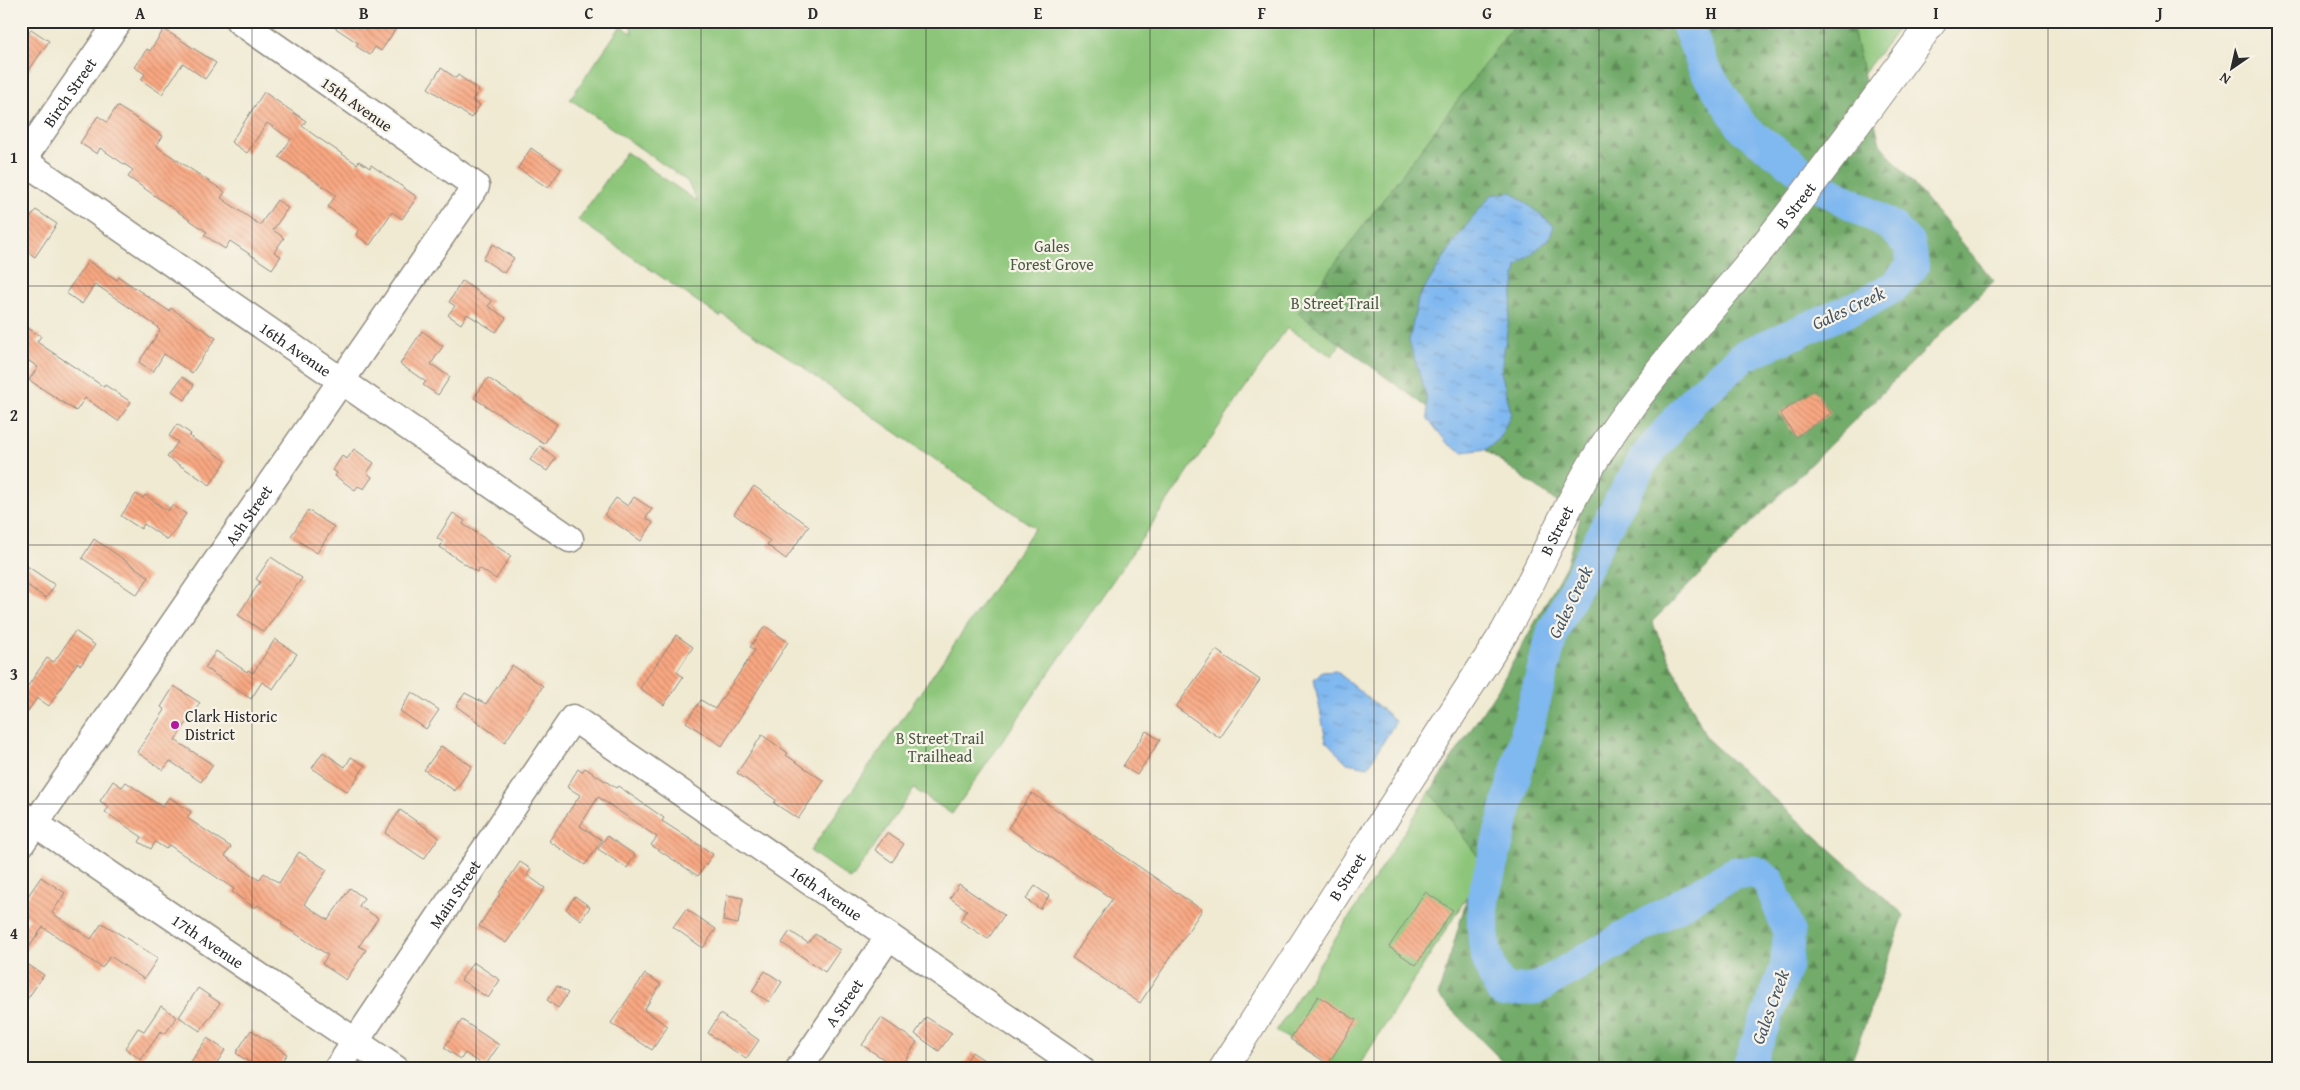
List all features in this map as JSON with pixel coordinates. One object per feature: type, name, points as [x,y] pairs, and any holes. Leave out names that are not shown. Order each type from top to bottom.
[{"type":"main road","name":"B Street","points":[[1223,1069],[1504,633],[1585,478],[1609,438],[1647,386],[1781,224],[1932,21]]},
{"type":"street","name":"Birch Street","points":[[22,161],[119,21]]},
{"type":"street","name":"15th Avenue","points":[[239,21],[476,186]]},
{"type":"street","name":"16th Avenue","points":[[22,161],[570,538]]},
{"type":"street","name":"Ash Street","points":[[26,827],[342,380],[476,186]]},
{"type":"street","name":"16th Avenue","points":[[573,718],[1081,1069]]},
{"type":"street","name":"Main Street","points":[[337,1069],[573,718]]},
{"type":"street","name":"17th Avenue","points":[[26,827],[396,1069]]},
{"type":"street","name":"A Street","points":[[799,1069],[889,936]]},
{"type":"green space","name":"Gales Forest Grove","points":[[629,21],[1904,21],[1789,169],[1389,273],[1332,356],[1287,328],[952,814],[914,789],[851,880],[810,851],[1035,528],[805,370],[805,368],[722,314],[720,317],[578,220],[626,152],[698,202],[687,181],[570,99],[621,26],[633,34]]},
{"type":"green space","name":"B Street Trail","points":[[1517,21],[1851,21],[1880,144],[1994,281],[1652,622],[1707,739],[1904,915],[1849,1069],[1510,1069],[1438,996],[1479,858],[1430,792],[1499,687],[1538,617],[1566,566],[1580,519],[1298,313]]},
{"type":"green space","points":[[1758,382],[1516,820],[1357,1069],[1337,1069],[1276,1031],[1430,792],[1433,796]]},
{"type":"water","points":[[1512,192],[1554,226],[1549,239],[1517,266],[1501,371],[1511,413],[1500,438],[1487,449],[1463,452],[1448,444],[1428,419],[1426,395],[1409,341],[1418,299],[1456,239],[1491,195]]},
{"type":"water","points":[[1336,671],[1396,721],[1368,767],[1347,763],[1326,741],[1314,679],[1321,672]]},
{"type":"building","points":[[325,21],[401,21],[381,51],[375,47],[370,55],[356,46],[358,43]]},
{"type":"building","points":[[31,29],[49,41],[21,82],[21,43]]},
{"type":"building","points":[[164,29],[216,63],[205,79],[183,63],[162,94],[141,80],[145,74],[134,67],[147,49],[150,51]]},
{"type":"building","points":[[441,68],[456,78],[458,75],[479,90],[472,100],[480,105],[471,118],[428,88]]},
{"type":"building","points":[[264,92],[306,121],[302,126],[314,135],[357,164],[359,161],[370,168],[371,165],[417,197],[402,219],[392,212],[370,245],[356,235],[359,229],[328,207],[336,195],[279,157],[291,139],[267,123],[247,153],[231,142]]},
{"type":"building","points":[[117,106],[163,136],[156,146],[225,192],[221,198],[260,225],[277,200],[288,208],[273,230],[284,238],[274,252],[281,256],[272,269],[230,241],[225,249],[204,235],[207,232],[128,177],[133,170],[100,148],[97,154],[80,143],[98,116],[107,122]]},
{"type":"building","points":[[531,148],[561,169],[548,188],[518,168]]},
{"type":"building","points":[[36,210],[57,224],[35,257],[21,247],[21,231]]},
{"type":"building","points":[[493,244],[514,258],[504,273],[483,259]]},
{"type":"building","points":[[88,261],[117,280],[119,277],[169,311],[171,308],[216,338],[192,373],[164,354],[153,372],[139,362],[160,330],[95,284],[82,304],[66,293]]},
{"type":"building","points":[[462,281],[492,301],[488,306],[506,318],[496,332],[467,314],[461,324],[448,315],[455,306],[449,302]]},
{"type":"building","points":[[26,327],[41,336],[37,342],[104,387],[105,385],[131,402],[118,421],[85,398],[76,411],[29,380],[38,367],[26,359],[21,366],[21,331],[23,332]]},
{"type":"building","points":[[422,331],[443,346],[431,364],[450,377],[438,395],[423,385],[426,382],[400,364]]},
{"type":"building","points":[[182,377],[194,385],[185,400],[172,391]]},
{"type":"building","points":[[488,378],[557,424],[544,444],[474,398]]},
{"type":"building","points":[[1814,390],[1831,413],[1796,437],[1780,413]]},
{"type":"building","points":[[177,424],[191,434],[189,436],[226,461],[210,485],[167,457],[178,442],[169,436]]},
{"type":"building","points":[[540,446],[556,458],[547,471],[530,460]]},
{"type":"building","points":[[354,449],[374,463],[367,473],[372,477],[364,489],[358,486],[355,490],[335,476],[337,473],[333,470],[342,456],[347,459]]},
{"type":"building","points":[[754,486],[809,526],[786,559],[767,545],[770,541],[734,514]]},
{"type":"building","points":[[136,494],[143,498],[145,495],[168,511],[172,505],[186,514],[168,540],[144,524],[141,529],[121,516]]},
{"type":"building","points":[[634,497],[652,509],[646,518],[653,523],[641,541],[604,515],[616,498],[628,506]]},
{"type":"building","points":[[308,510],[334,527],[317,553],[291,536]]},
{"type":"building","points":[[453,513],[465,521],[463,524],[511,556],[496,579],[479,568],[477,572],[440,547],[443,542],[437,538]]},
{"type":"building","points":[[94,539],[149,577],[137,595],[82,558]]},
{"type":"building","points":[[271,557],[302,578],[264,632],[238,615],[260,582],[256,579]]},
{"type":"building","points":[[21,562],[55,585],[46,598],[21,581]]},
{"type":"building","points":[[765,626],[788,642],[722,746],[686,722],[701,700],[715,709],[755,650],[750,647]]},
{"type":"building","points":[[75,631],[95,645],[81,665],[77,663],[49,706],[37,698],[21,721],[21,696],[47,658],[54,662]]},
{"type":"building","points":[[676,635],[693,647],[677,672],[683,677],[664,705],[640,688]]},
{"type":"building","points":[[275,639],[297,654],[273,689],[262,682],[251,699],[205,668],[216,651],[247,672],[248,670],[253,673]]},
{"type":"building","points":[[1216,650],[1260,680],[1220,738],[1176,707]]},
{"type":"building","points":[[512,665],[543,686],[505,742],[456,706],[465,693],[486,704]]},
{"type":"building","points":[[174,686],[200,703],[175,740],[213,765],[201,782],[170,761],[163,770],[137,752],[165,710],[161,707]]},
{"type":"building","points":[[412,692],[439,710],[426,729],[400,711]]},
{"type":"building","points":[[1146,731],[1160,740],[1137,775],[1123,766]]},
{"type":"building","points":[[762,735],[788,753],[786,755],[824,781],[798,819],[774,803],[776,800],[737,773]]},
{"type":"building","points":[[441,746],[472,766],[455,791],[424,770]]},
{"type":"building","points":[[323,752],[345,767],[351,757],[365,766],[347,792],[312,768]]},
{"type":"building","points":[[585,768],[616,788],[618,786],[664,818],[662,821],[713,854],[698,876],[651,845],[657,837],[598,797],[580,826],[602,840],[585,865],[549,841],[580,795],[567,787],[578,769],[582,772]]},
{"type":"building","points":[[113,781],[122,787],[126,782],[162,807],[169,797],[191,812],[187,818],[231,847],[225,856],[259,880],[264,873],[279,883],[299,852],[327,870],[304,904],[328,920],[350,888],[364,898],[359,906],[378,918],[359,946],[366,950],[346,980],[322,964],[328,955],[281,924],[283,922],[258,905],[255,908],[232,892],[234,889],[169,845],[166,849],[155,842],[151,849],[139,842],[142,837],[105,812],[109,807],[100,801]]},
{"type":"building","points":[[1032,793],[1202,910],[1140,1003],[1072,958],[1112,899],[1008,828]]},
{"type":"building","points":[[400,810],[439,837],[424,859],[385,833]]},
{"type":"building","points":[[887,833],[904,844],[892,862],[875,850]]},
{"type":"building","points":[[607,836],[635,855],[627,868],[598,849]]},
{"type":"building","points":[[520,862],[531,869],[527,875],[545,888],[506,943],[479,926]]},
{"type":"building","points":[[41,877],[65,893],[52,913],[91,939],[102,923],[158,958],[144,979],[110,956],[102,968],[43,927],[21,959],[21,931],[30,918],[21,913],[21,906]]},
{"type":"building","points":[[959,884],[1004,915],[988,939],[960,921],[967,910],[950,898]]},
{"type":"building","points":[[1035,886],[1049,896],[1040,909],[1026,899]]},
{"type":"building","points":[[1425,892],[1453,910],[1416,965],[1389,947]]},
{"type":"building","points":[[727,895],[743,898],[738,924],[723,921]]},
{"type":"building","points":[[575,896],[590,907],[581,920],[566,909]]},
{"type":"building","points":[[686,909],[716,929],[703,948],[673,927]]},
{"type":"building","points":[[790,931],[808,943],[815,934],[840,950],[825,972],[782,943]]},
{"type":"building","points":[[21,960],[44,975],[21,1008]]},
{"type":"building","points":[[473,962],[500,980],[488,998],[461,980]]},
{"type":"building","points":[[765,971],[782,982],[769,1002],[752,991]]},
{"type":"building","points":[[645,974],[661,984],[644,1010],[668,1026],[652,1050],[611,1023]]},
{"type":"building","points":[[557,986],[568,993],[558,1008],[547,1000]]},
{"type":"building","points":[[198,988],[220,1003],[200,1031],[179,1017]]},
{"type":"building","points":[[1318,996],[1356,1020],[1328,1064],[1290,1039]]},
{"type":"building","points":[[161,1006],[177,1017],[165,1034],[161,1031],[141,1060],[125,1048],[138,1028],[144,1031]]},
{"type":"building","points":[[720,1014],[759,1040],[746,1059],[708,1033]]},
{"type":"building","points":[[926,1017],[952,1033],[939,1051],[915,1034]]},
{"type":"building","points":[[881,1018],[917,1042],[899,1069],[862,1045]]},
{"type":"building","points":[[462,1020],[499,1045],[485,1066],[465,1053],[461,1059],[444,1048]]},
{"type":"building","points":[[251,1030],[287,1054],[276,1069],[258,1069],[236,1053]]},
{"type":"building","points":[[207,1038],[225,1050],[213,1069],[186,1069]]},
{"type":"building","points":[[972,1052],[997,1069],[961,1069]]},
{"type":"waterway","name":"Gales Creek","points":[[1686,21],[1704,68],[1743,128],[1825,189],[1891,226],[1910,245],[1913,266],[1895,286],[1863,304],[1745,355],[1693,400],[1644,459],[1603,532],[1553,631],[1483,898],[1483,936],[1490,967],[1502,991],[1537,988],[1734,873],[1756,872],[1769,881],[1789,933],[1786,967],[1747,1069]]},
{"type":"place","name":"Clark Historic District","points":[[175,725]]},
{"type":"park label","name":"B Street Trail Trailhead","points":[[940,747]]}]
